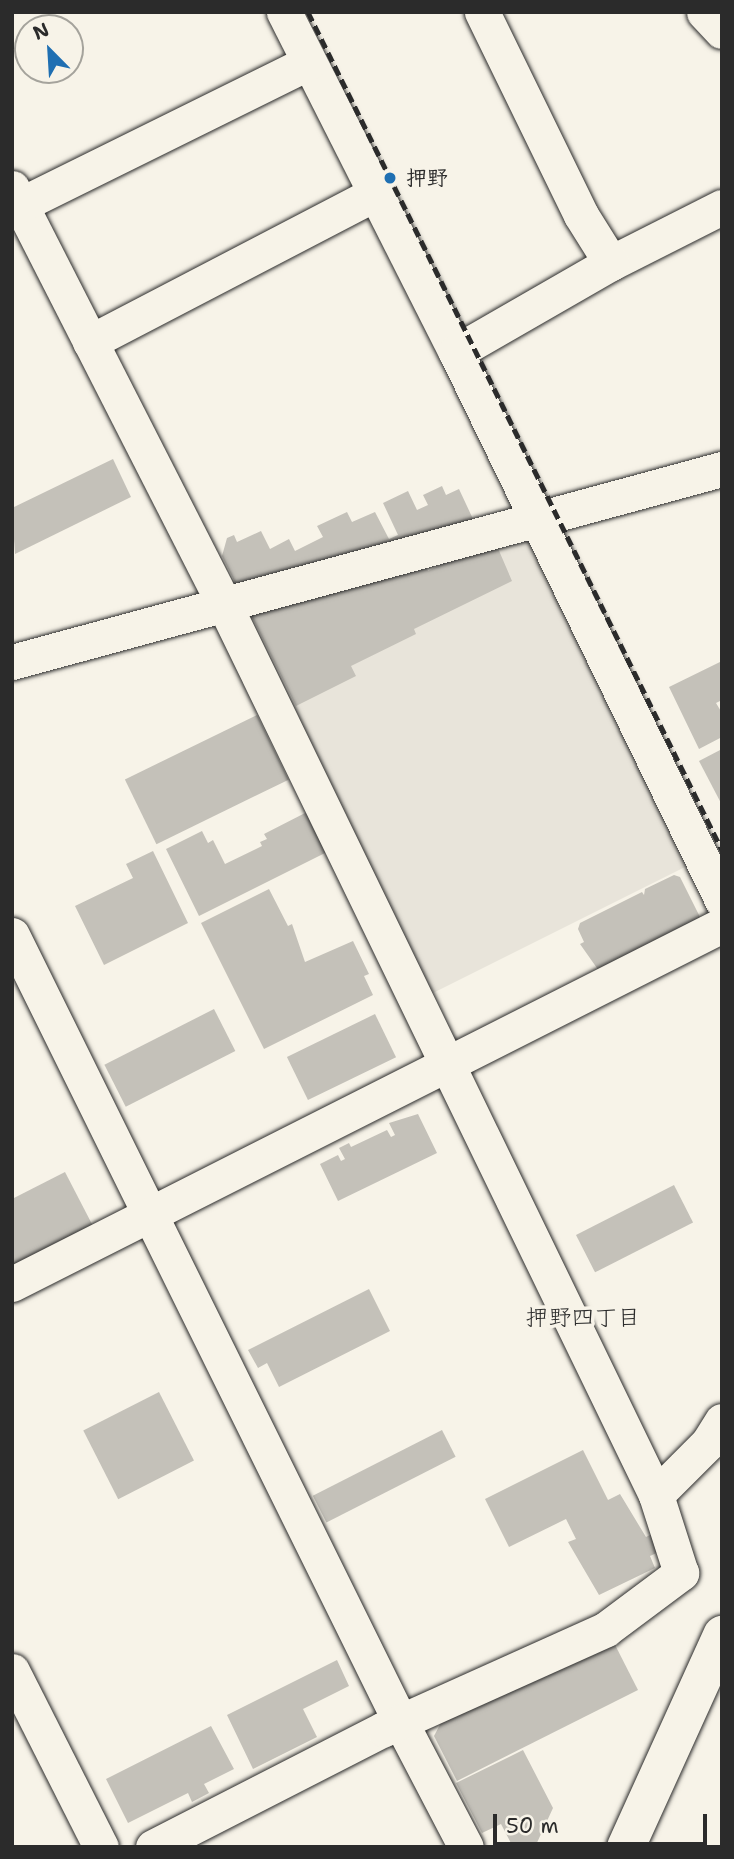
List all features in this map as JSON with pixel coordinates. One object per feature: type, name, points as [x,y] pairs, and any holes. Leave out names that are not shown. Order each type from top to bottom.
[{"type":"highway","points":[[625,1847],[722,1635]]},
{"type":"street","points":[[284,12],[456,352],[534,518],[722,900]]},
{"type":"street","points":[[482,12],[581,215],[611,263]]},
{"type":"street","points":[[704,12],[722,31]]},
{"type":"street","points":[[153,1847],[400,1721],[606,1629],[681,1573],[656,1494],[449,1065],[224,604],[16,196],[309,62]]},
{"type":"street","points":[[90,342],[376,193]]},
{"type":"street","points":[[456,352],[611,263],[722,207]]},
{"type":"street","points":[[12,662],[722,469]]},
{"type":"street","points":[[12,1284],[722,925]]},
{"type":"street","points":[[12,935],[400,1721],[467,1847]]},
{"type":"street","points":[[656,1494],[708,1443],[722,1421]]},
{"type":"street","points":[[12,1671],[100,1847]]},
{"type":"shaded area","points":[[526,535],[691,864],[431,994],[251,631],[254,611]]},
{"type":"building","points":[[113,459],[131,497],[15,554],[12,508]]},
{"type":"building","points":[[442,486],[446,495],[459,489],[473,519],[424,563],[428,571],[494,539],[512,581],[414,629],[416,634],[351,666],[356,676],[296,706],[222,556],[227,538],[234,535],[237,542],[261,531],[270,549],[289,539],[295,551],[323,537],[317,526],[347,512],[352,522],[375,512],[389,539],[398,535],[383,503],[408,491],[417,510],[428,505],[423,495]]},
{"type":"building","points":[[722,661],[722,700],[716,703],[722,713],[722,737],[699,749],[669,687]]},
{"type":"building","points":[[257,715],[289,780],[156,844],[125,779]]},
{"type":"building","points":[[722,749],[722,805],[699,761]]},
{"type":"building","points":[[307,812],[327,852],[199,916],[166,849],[202,831],[208,843],[213,840],[225,864],[262,846],[260,842],[267,839],[264,834]]},
{"type":"building","points":[[153,851],[188,923],[104,965],[75,906],[133,878],[126,864]]},
{"type":"building","points":[[674,875],[680,877],[702,921],[599,971],[580,944],[584,942],[578,929],[580,923],[642,892],[644,895],[645,889]]},
{"type":"building","points":[[269,889],[288,926],[292,924],[305,962],[353,941],[369,974],[364,976],[373,995],[264,1049],[201,923]]},
{"type":"building","points":[[214,1009],[235,1051],[126,1107],[104,1065]]},
{"type":"building","points":[[375,1014],[396,1057],[308,1100],[287,1057]]},
{"type":"building","points":[[418,1114],[437,1153],[338,1201],[320,1164],[338,1155],[341,1161],[345,1159],[339,1148],[349,1143],[351,1147],[387,1130],[391,1137],[395,1135],[389,1123]]},
{"type":"building","points":[[65,1172],[94,1228],[12,1269],[12,1199]]},
{"type":"building","points":[[674,1185],[693,1222],[595,1272],[576,1235]]},
{"type":"building","points":[[369,1289],[390,1331],[279,1387],[267,1363],[258,1368],[248,1350]]},
{"type":"building","points":[[159,1392],[194,1461],[118,1499],[83,1431]]},
{"type":"building","points":[[442,1430],[456,1457],[326,1523],[313,1496]]},
{"type":"building","points":[[583,1450],[608,1500],[620,1494],[646,1537],[652,1534],[661,1551],[650,1556],[655,1568],[599,1595],[568,1542],[576,1539],[566,1519],[509,1547],[485,1499]]},
{"type":"building","points":[[609,1633],[638,1690],[457,1781],[434,1736],[445,1715]]},
{"type":"building","points":[[337,1660],[349,1686],[303,1709],[317,1737],[253,1769],[227,1715]]},
{"type":"building","points":[[211,1726],[234,1769],[204,1784],[209,1793],[192,1802],[188,1793],[128,1823],[106,1779]]},
{"type":"building","points":[[523,1750],[553,1808],[535,1847],[513,1847],[501,1824],[482,1833],[456,1783]]},
{"type":"railway","points":[[308,12],[722,850]]},
{"type":"place","name":"押野","points":[[390,178]]},
{"type":"district","name":"押野四丁目","points":[[583,1317]]}]
